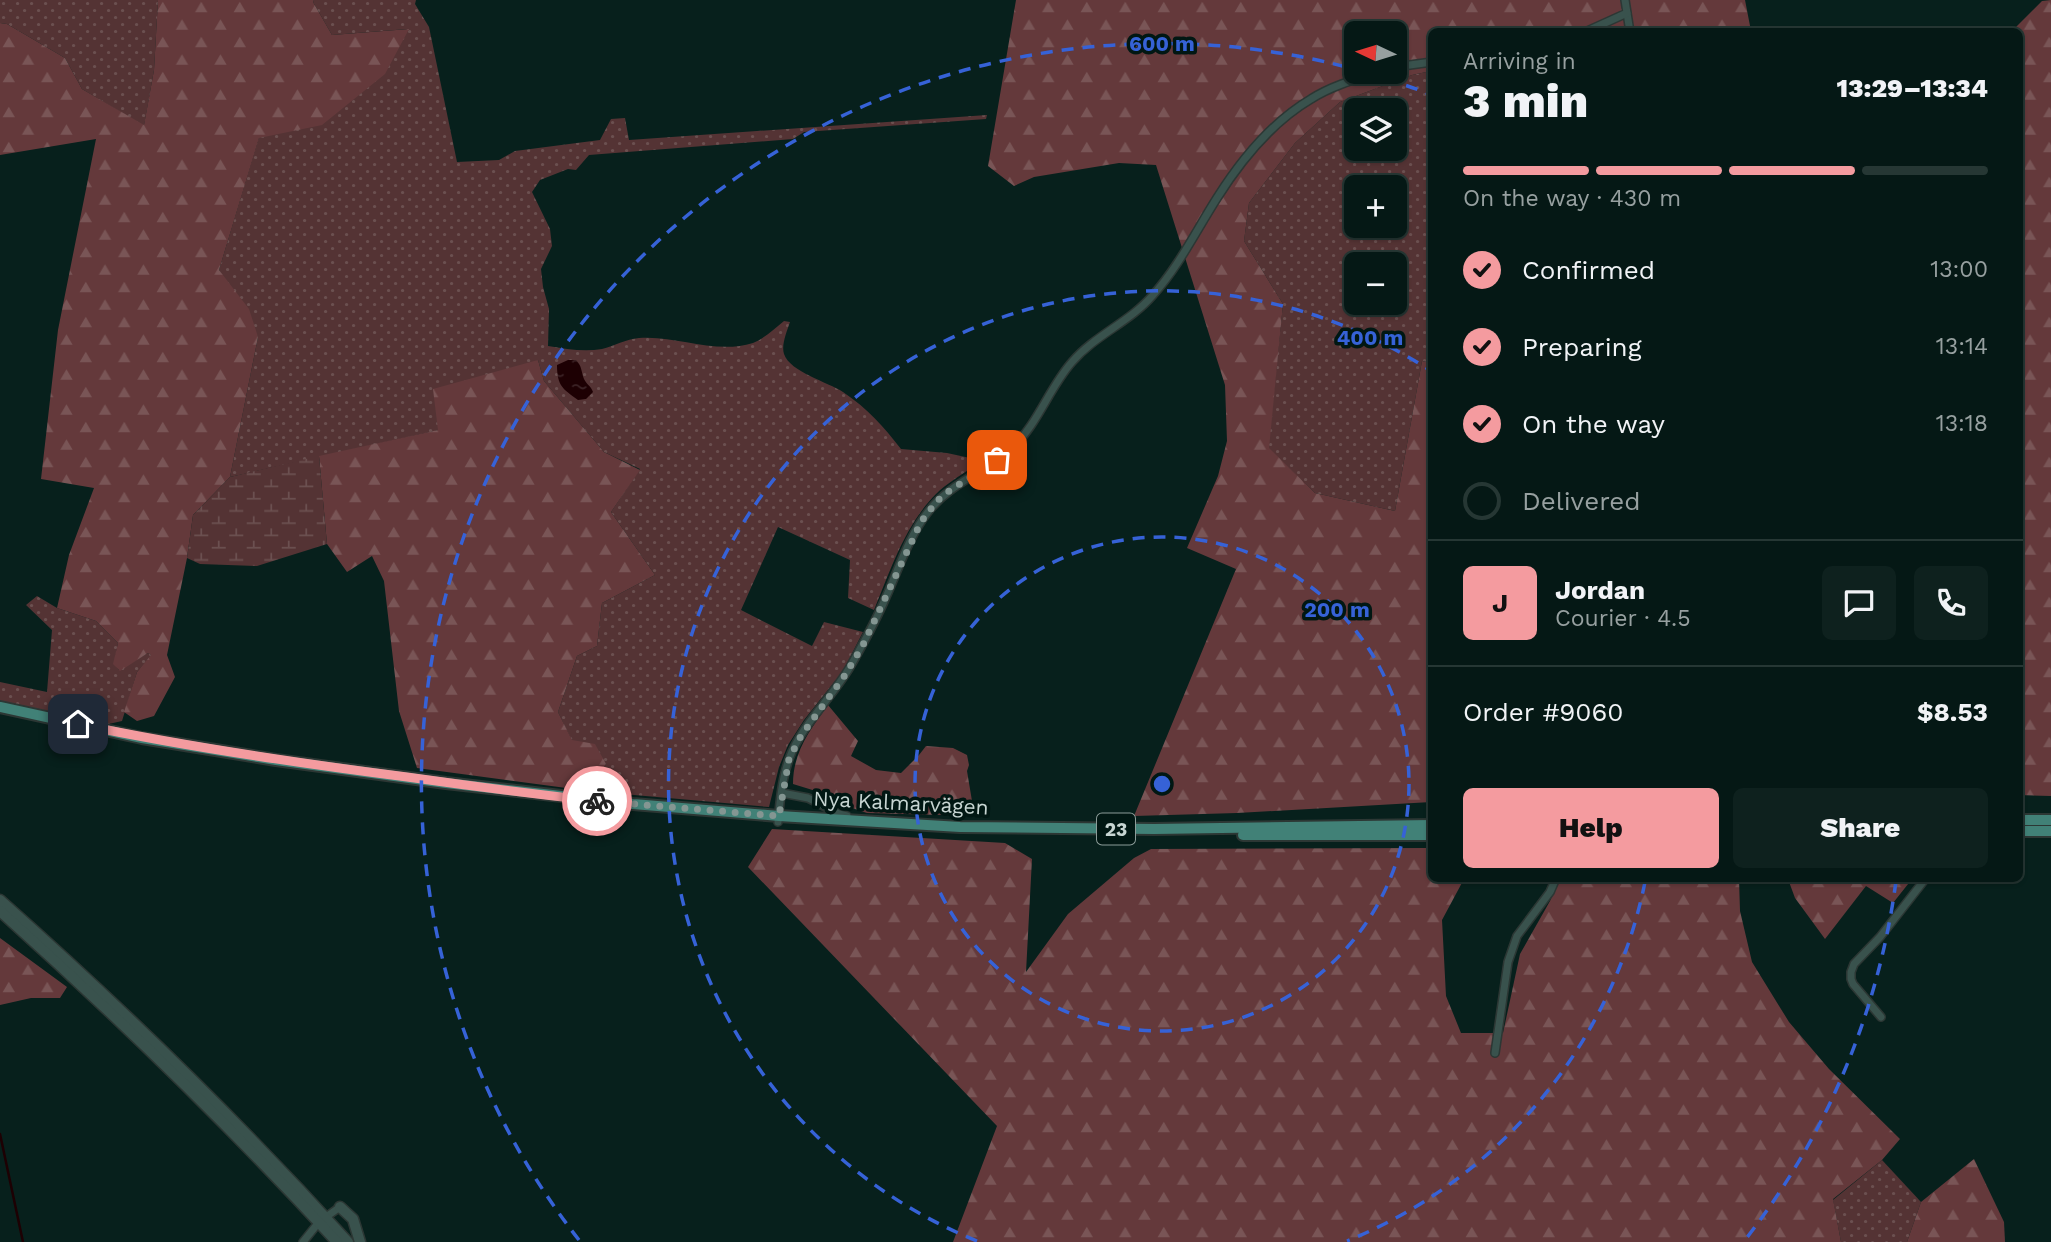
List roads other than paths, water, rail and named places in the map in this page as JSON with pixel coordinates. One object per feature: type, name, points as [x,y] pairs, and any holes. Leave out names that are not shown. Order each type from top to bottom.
[{"type":"main road","name":"Nya Kalmarvägen","points":[[0,707],[142,738],[289,762],[593,800],[778,819],[960,827],[1154,829],[1428,825]]},
{"type":"main road","name":"Nya Kalmarvägen","points":[[0,712],[142,743],[289,768],[592,806],[958,833],[1428,835]]},
{"type":"main road","points":[[2023,820],[2051,820]]},
{"type":"main road","points":[[2023,831],[2051,831]]},
{"type":"main road","points":[[0,900],[142,1031],[228,1116],[322,1220],[337,1242]]},
{"type":"main road","points":[[0,911],[137,1037],[322,1220],[348,1242]]},
{"type":"main road","points":[[340,1206],[353,1219],[360,1242]]},
{"type":"street","points":[[1625,0],[1629,28]]},
{"type":"street","points":[[1594,28],[1627,13]]},
{"type":"street","points":[[1407,65],[1428,63]]},
{"type":"street","points":[[778,819],[789,759],[801,736],[863,645],[913,536],[929,510],[946,493],[1013,448],[1071,362],[1091,343],[1132,316],[1151,298],[1174,269],[1235,171],[1276,126],[1310,99],[1344,83]]},
{"type":"street","points":[[782,793],[808,798],[839,814],[872,822]]},
{"type":"street","points":[[1495,1053],[1508,961],[1517,936],[1550,892],[1554,882]]},
{"type":"street","points":[[1881,1017],[1853,984],[1851,972],[1854,964],[1880,937],[1923,882]]},
{"type":"street","points":[[303,1242],[322,1220],[340,1206]]},
{"type":"water","points":[[568,360],[578,362],[584,379],[593,392],[586,399],[578,400],[565,390],[560,382],[557,365]]},
{"type":"waterway","points":[[0,1134],[23,1242]]}]
